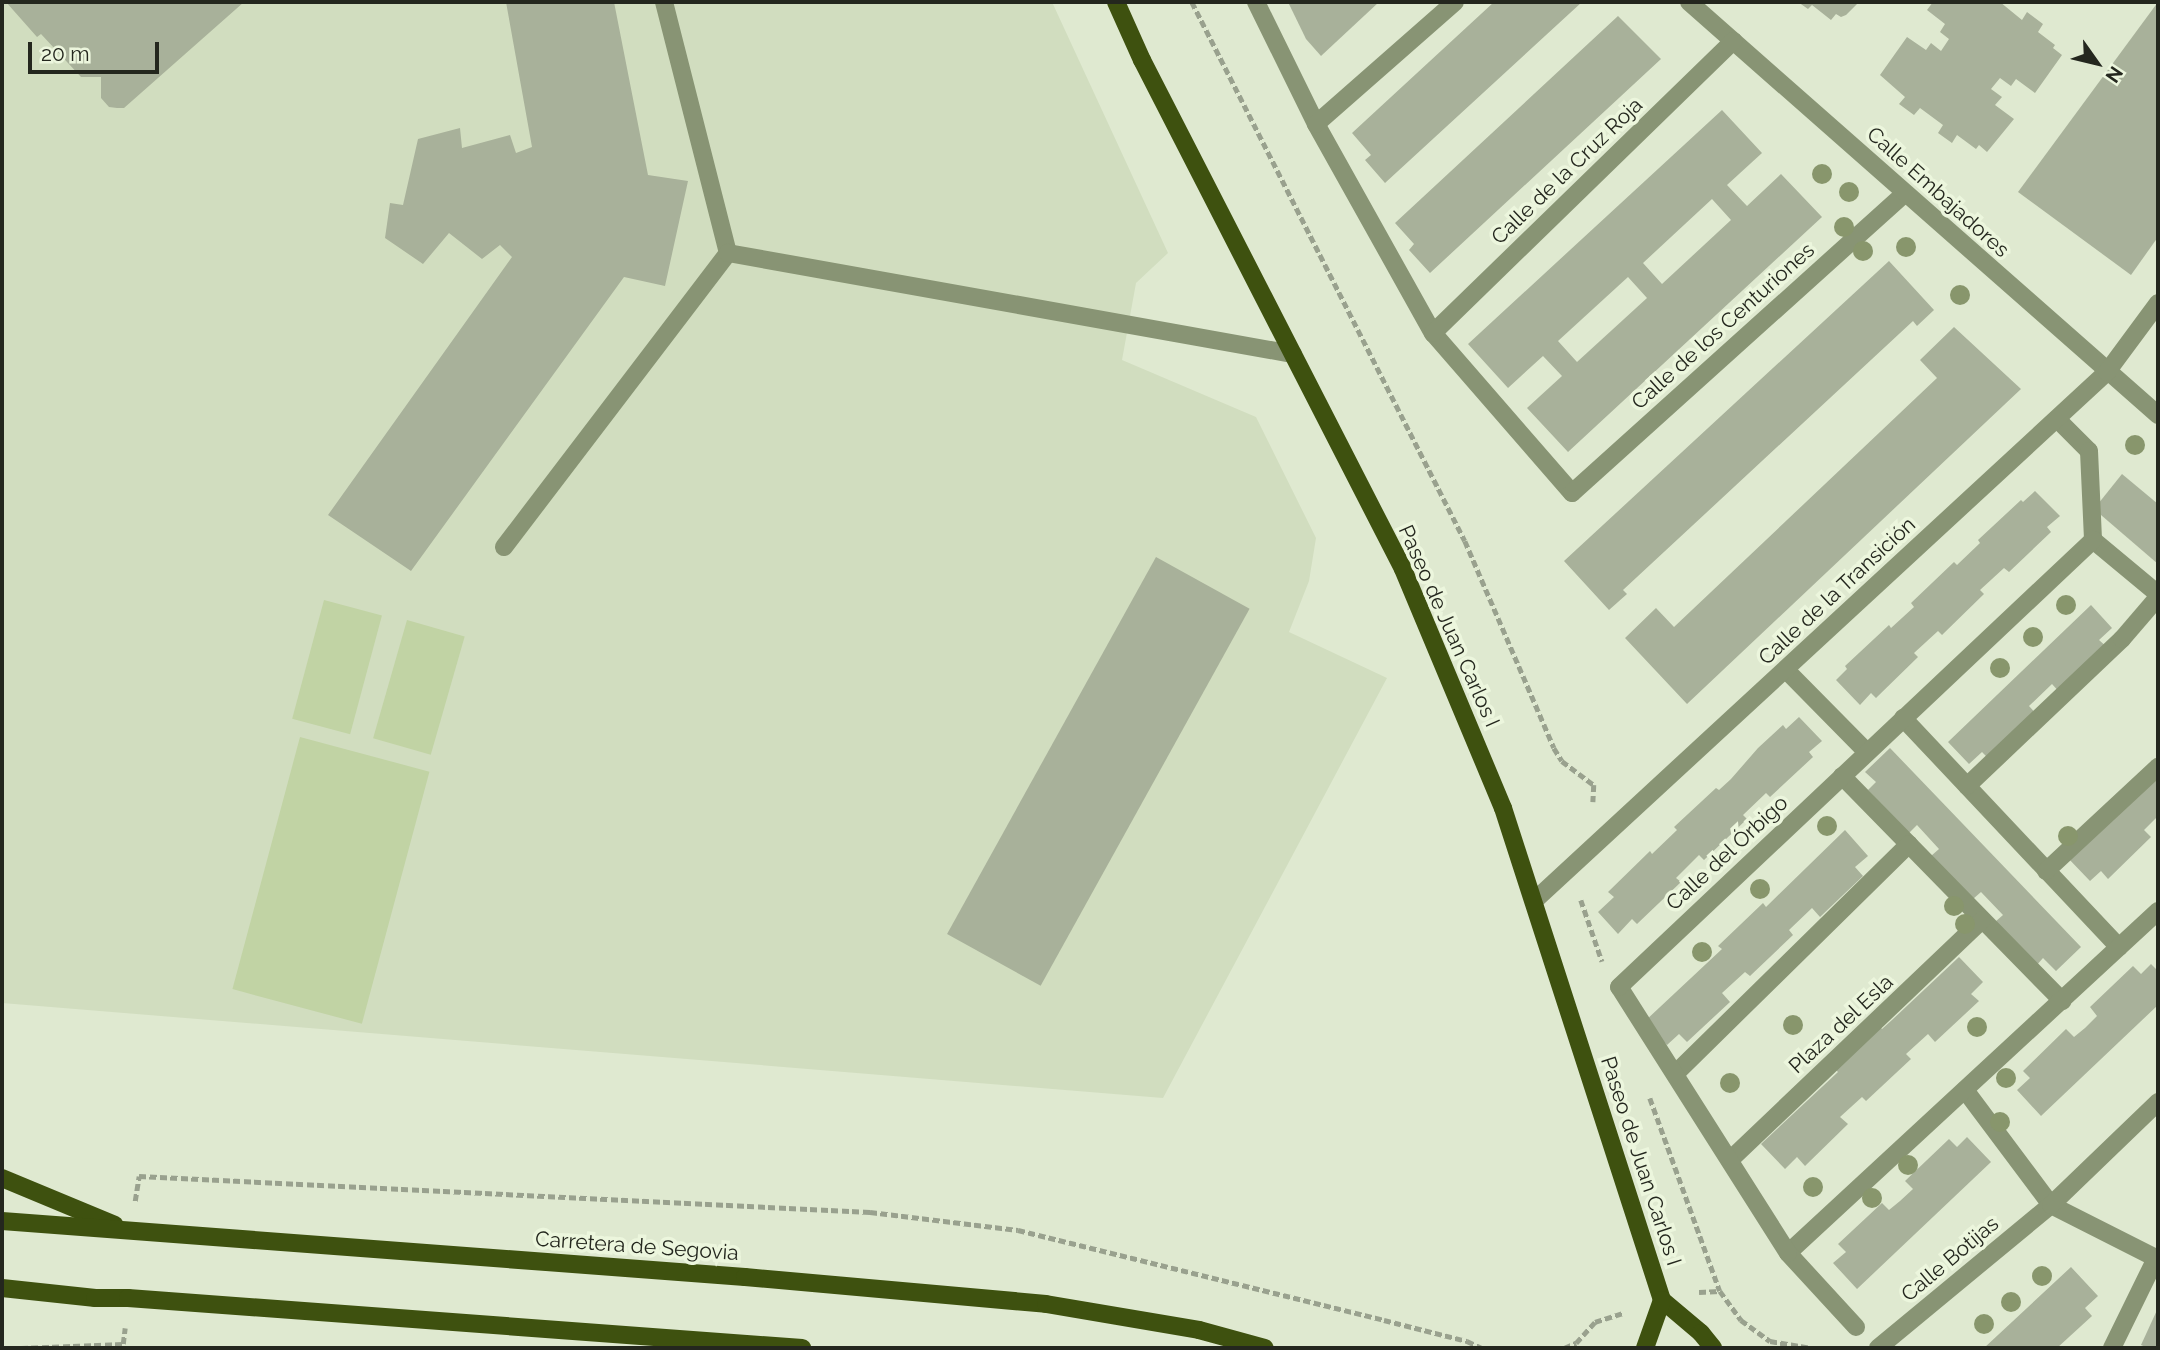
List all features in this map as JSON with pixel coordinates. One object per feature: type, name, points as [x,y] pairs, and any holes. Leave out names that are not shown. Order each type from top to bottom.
[{"type":"main road","name":"Paseo de Juan Carlos I","points":[[1116,2],[1142,60],[1403,569],[1503,808],[1662,1300],[1702,1333],[1713,1348]]},
{"type":"main road","points":[[2,1178],[131,1232]]},
{"type":"main road","name":"Carretera de Segovia","points":[[2,1221],[746,1277],[1046,1304],[1199,1330],[1265,1348]]},
{"type":"main road","points":[[2,1288],[95,1298],[128,1298],[803,1348]]},
{"type":"main road","name":"Paseo de Juan Carlos I","points":[[1645,1348],[1662,1300]]},
{"type":"street","points":[[664,2],[728,253]]},
{"type":"street","points":[[1256,2],[1316,124],[1433,333]]},
{"type":"street","points":[[1316,124],[1455,2]]},
{"type":"street","name":"Calle Embajadores","points":[[1689,2],[2158,415]]},
{"type":"street","name":"Calle de la Cruz Roja","points":[[1433,333],[1733,41]]},
{"type":"street","name":"Calle de los Centuriones","points":[[1433,333],[1572,493],[1905,193]]},
{"type":"street","points":[[728,253],[1293,354]]},
{"type":"street","points":[[504,547],[728,253]]},
{"type":"street","name":"Calle de la Transición","points":[[1534,901],[2107,372],[2158,303]]},
{"type":"street","points":[[1967,786],[2122,639],[2158,596],[2093,540],[2089,451],[2057,419]]},
{"type":"street","name":"Calle del Órbigo","points":[[1675,1074],[1619,987],[2093,540]]},
{"type":"street","points":[[1786,670],[1867,752]]},
{"type":"street","points":[[1903,718],[2119,947]]},
{"type":"street","points":[[2046,871],[2158,767]]},
{"type":"street","points":[[1842,776],[2062,1001]]},
{"type":"street","points":[[1856,1327],[1788,1253],[1675,1074],[1909,844]]},
{"type":"street","points":[[1788,1253],[2158,911]]},
{"type":"street","name":"Plaza del Esla","points":[[1730,1160],[1982,920]]},
{"type":"street","points":[[1965,1090],[2051,1205],[2157,1258],[2112,1348]]},
{"type":"street","name":"Calle Botijas","points":[[1878,1348],[2051,1205],[2158,1102]]},
{"type":"path","points":[[1192,2],[1465,541],[1554,748],[1562,761],[1594,785],[1591,848],[1580,902],[1605,970]]},
{"type":"path","points":[[1646,1087],[1720,1291]]},
{"type":"path","points":[[131,1232],[139,1176],[870,1212],[1018,1230],[1467,1341],[1482,1348]]},
{"type":"path","points":[[21,1348],[123,1344],[128,1298]]},
{"type":"shaded area","points":[[2,2],[1052,2],[1168,253],[1136,283],[1122,360],[1256,417],[1316,538],[1309,581],[1289,632],[1387,678],[1163,1098],[2,1003]]},
{"type":"shaded area","points":[[324,600],[382,616],[350,734],[292,719]]},
{"type":"shaded area","points":[[407,620],[465,637],[431,755],[373,738]]},
{"type":"shaded area","points":[[300,737],[429,772],[362,1024],[232,989]]},
{"type":"building","points":[[6,2],[244,2],[124,108],[117,108],[109,107],[101,98],[101,77],[81,77],[41,34],[37,37]]},
{"type":"building","points":[[506,2],[614,2],[648,175],[688,181],[665,286],[624,277],[411,571],[328,515],[512,257],[500,245],[482,259],[449,233],[423,264],[385,238],[390,203],[403,205],[418,139],[460,128],[462,148],[510,135],[516,153],[532,147]]},
{"type":"building","points":[[1288,2],[1379,2],[1321,56],[1306,39]]},
{"type":"building","points":[[1494,2],[1582,2],[1385,183],[1365,160],[1371,155],[1352,133]]},
{"type":"building","points":[[1798,2],[1859,2],[1846,15],[1841,17],[1836,14],[1831,20],[1812,5],[1808,9]]},
{"type":"building","points":[[1933,2],[2000,2],[2022,20],[2027,12],[2043,24],[2038,32],[2055,45],[2053,48],[2062,55],[2035,93],[2016,79],[2011,86],[2000,78],[1991,89],[2002,97],[1995,105],[2014,119],[1987,152],[1979,145],[1976,149],[1957,135],[1952,143],[1938,133],[1943,125],[1920,108],[1914,115],[1899,104],[1905,97],[1880,75],[1907,37],[1926,50],[1931,43],[1941,51],[1949,39],[1940,32],[1945,24],[1927,10]]},
{"type":"building","points":[[2158,2],[2158,237],[2131,275],[2018,192]]},
{"type":"building","points":[[1618,16],[1661,59],[1430,273],[1409,250],[1414,244],[1395,223]]},
{"type":"building","points":[[1722,110],[1762,153],[1727,185],[1747,206],[1781,174],[1822,217],[1568,452],[1527,408],[1562,376],[1543,356],[1508,388],[1468,344]],"holes":[[[1712,199],[1731,220],[1662,284],[1643,263]],[[1628,277],[1647,298],[1577,362],[1558,341]]]},
{"type":"building","points":[[1889,261],[1934,310],[1917,326],[1913,321],[1623,590],[1627,594],[1609,610],[1564,561]]},
{"type":"building","points":[[1954,327],[2021,389],[1687,704],[1625,638],[1656,608],[1674,627],[1937,378],[1920,360]]},
{"type":"building","points":[[2122,474],[2158,504],[2158,564],[2094,509]]},
{"type":"building","points":[[2035,491],[2060,516],[2047,527],[2051,532],[2009,572],[2004,568],[1980,590],[1984,594],[1942,635],[1938,631],[1914,653],[1918,657],[1876,698],[1871,693],[1860,705],[1836,680],[1847,669],[1845,666],[1889,625],[1891,628],[1914,607],[1911,603],[1954,562],[1957,565],[1980,543],[1978,540],[2021,500],[2023,502]]},
{"type":"building","points":[[1156,557],[1250,609],[1041,986],[947,934]]},
{"type":"building","points":[[2091,605],[2112,628],[2099,640],[2109,649],[2061,694],[2052,684],[2029,706],[2038,716],[1991,761],[1982,752],[1969,764],[1948,742]]},
{"type":"building","points":[[1799,717],[1822,741],[1809,752],[1813,757],[1770,797],[1766,793],[1743,815],[1747,819],[1704,860],[1699,855],[1676,878],[1681,882],[1637,924],[1632,919],[1618,934],[1598,912],[1614,897],[1608,892],[1650,851],[1652,854],[1677,830],[1674,827],[1716,788],[1719,790],[1731,779],[1783,725],[1786,729]]},
{"type":"building","points":[[1890,748],[2081,947],[2056,971],[2043,958],[2036,966],[1995,922],[2003,915],[1981,892],[1973,899],[1931,856],[1939,849],[1917,825],[1909,833],[1868,790],[1876,782],[1865,772]]},
{"type":"building","points":[[2158,768],[2158,816],[2144,830],[2151,837],[2108,879],[2101,871],[2090,881],[2066,856]]},
{"type":"building","points":[[1845,830],[1868,856],[1855,867],[1863,876],[1820,917],[1812,908],[1789,930],[1793,935],[1750,976],[1745,972],[1722,993],[1730,1002],[1687,1042],[1679,1034],[1667,1045],[1644,1022],[1722,949],[1718,946],[1763,903],[1766,907]]},
{"type":"building","points":[[1959,957],[1983,982],[1971,994],[1979,1001],[1935,1042],[1928,1034],[1906,1054],[1911,1059],[1866,1101],[1862,1097],[1840,1117],[1848,1124],[1805,1166],[1797,1157],[1785,1169],[1761,1144],[1838,1072],[1833,1067],[1878,1025],[1882,1029]]},
{"type":"building","points":[[2151,964],[2158,971],[2158,1005],[2041,1116],[2017,1090],[2030,1078],[2023,1071],[2066,1029],[2074,1037],[2085,1028],[2097,1016],[2090,1007],[2133,966],[2141,974]]},
{"type":"building","points":[[1967,1137],[1991,1162],[1857,1289],[1833,1263],[1846,1252],[1838,1244],[1882,1203],[1889,1210],[1913,1189],[1905,1181],[1949,1139],[1957,1147]]},
{"type":"building","points":[[2071,1267],[2098,1296],[2085,1308],[2092,1316],[2057,1348],[1984,1348]]},
{"type":"building","points":[[2158,1308],[2158,1348],[2148,1348],[2141,1345]]}]
